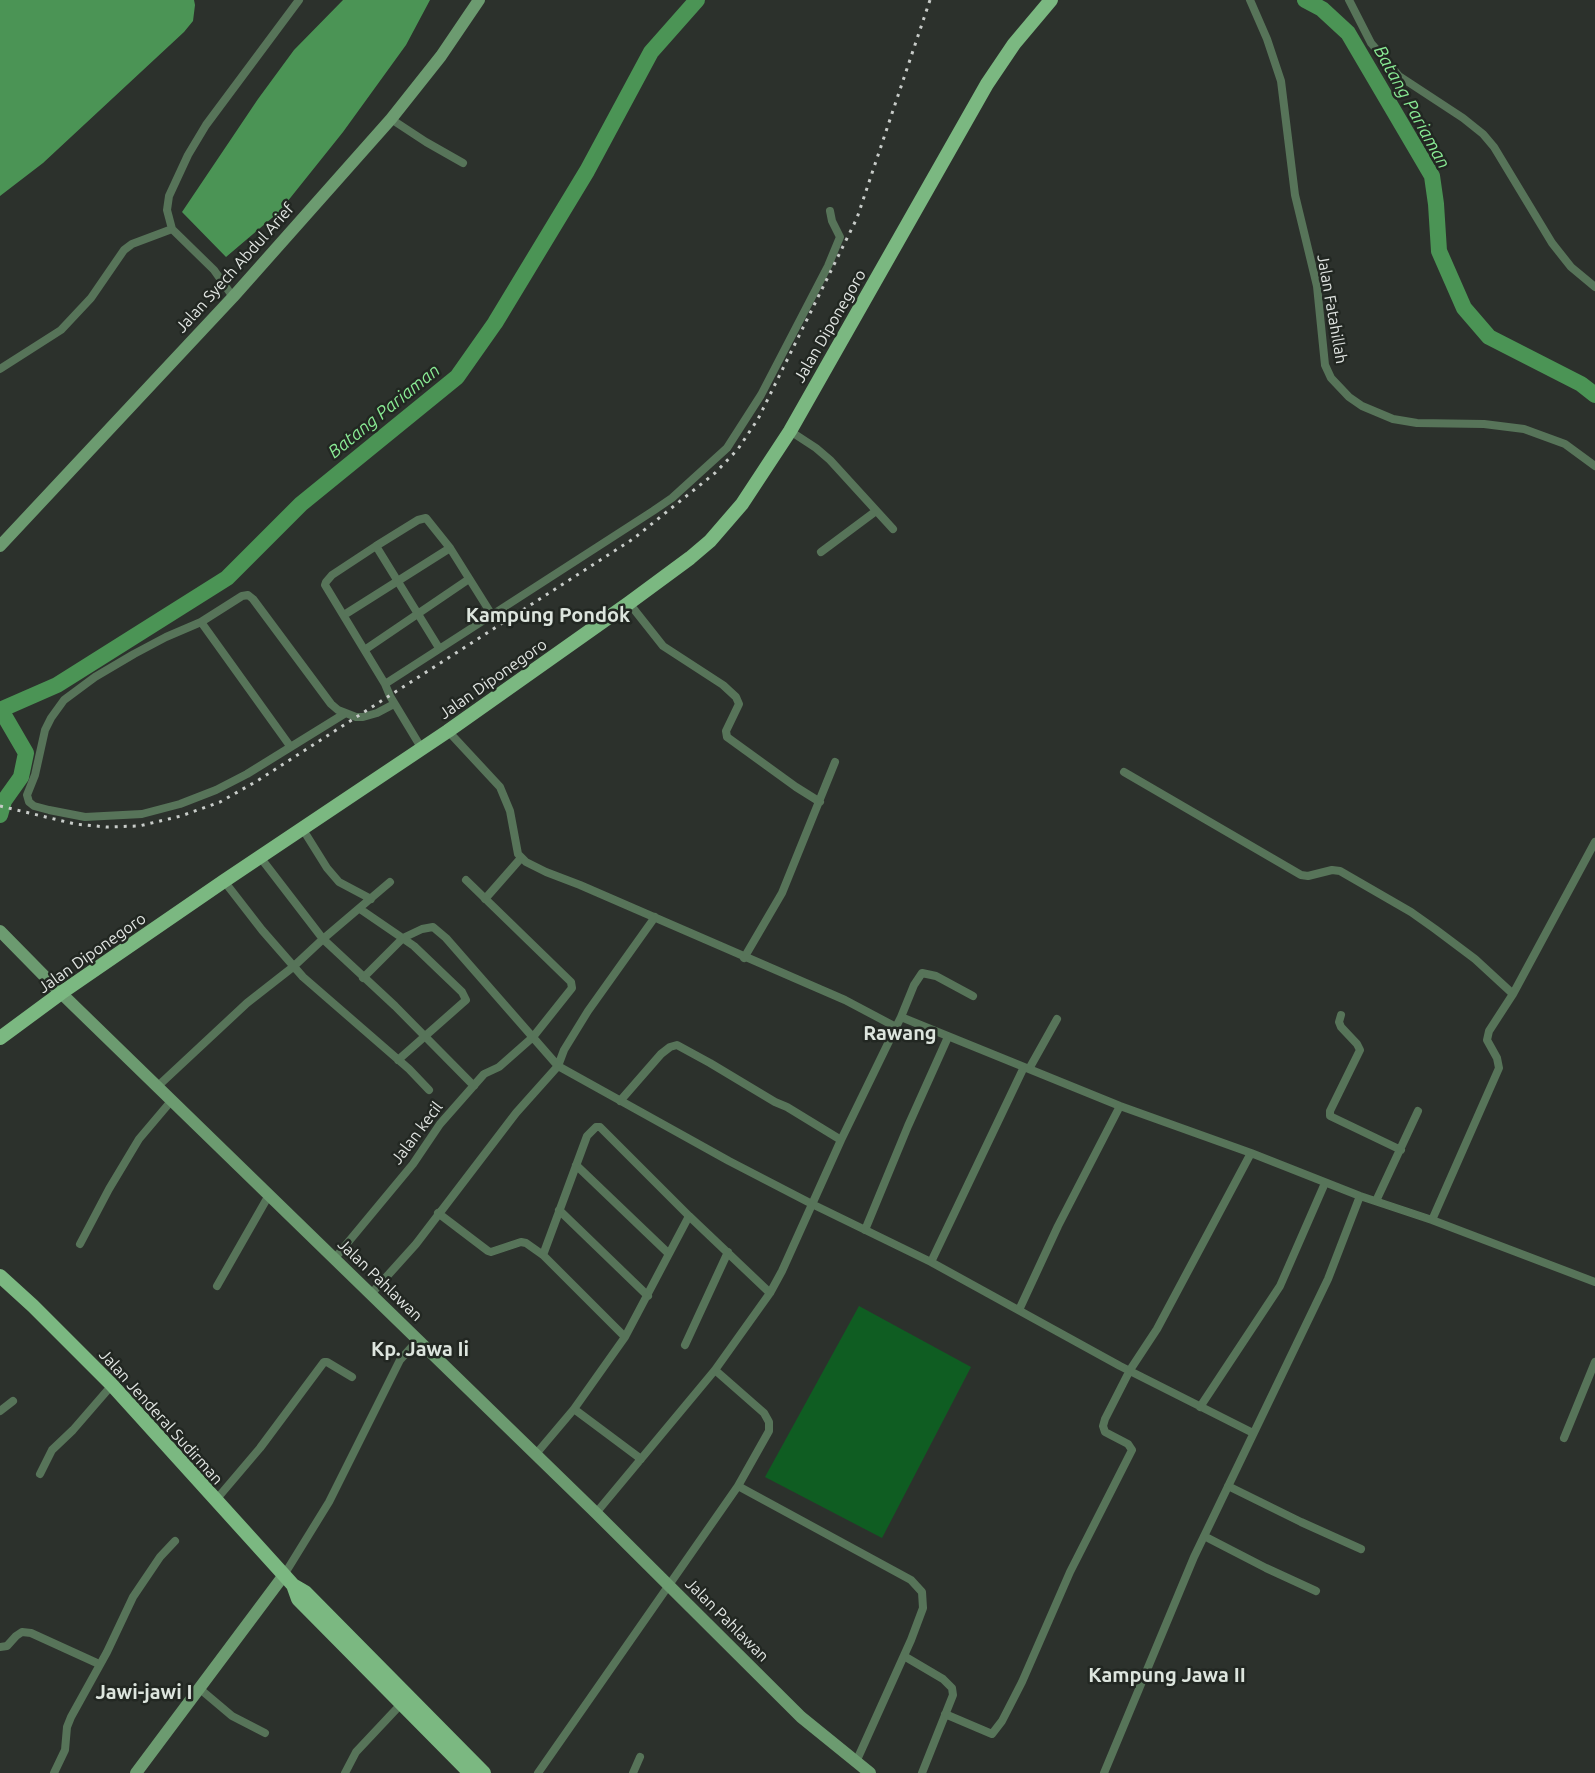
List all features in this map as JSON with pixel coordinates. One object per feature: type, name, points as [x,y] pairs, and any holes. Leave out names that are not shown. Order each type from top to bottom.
[{"type":"main road","name":"Jalan Diponegoro","points":[[0,1038],[224,881],[422,749],[629,603],[690,558],[725,525],[759,481],[790,431],[987,84],[1014,44],[1051,0]]},
{"type":"main road","name":"Jalan Jenderal Sudirman","points":[[0,1276],[112,1385],[288,1580],[298,1599],[484,1773]]},
{"type":"main road","name":"Jalan Jenderal Sudirman","points":[[405,1699],[470,1773]]},
{"type":"street","points":[[233,297],[214,270],[172,229],[167,210],[169,196],[196,140],[299,0]]},
{"type":"street","name":"Jalan Syech Abdul Arief","points":[[0,546],[233,297],[391,119],[441,56],[479,0]]},
{"type":"street","name":"Jalan Fatahillah","points":[[1250,0],[1267,39],[1281,81],[1295,195],[1317,286],[1325,365],[1331,378],[1349,397],[1362,406],[1393,419],[1418,423],[1484,424],[1524,429],[1565,444],[1595,466]]},
{"type":"street","points":[[1349,0],[1371,43],[1399,76],[1463,118],[1483,134],[1494,147],[1552,243],[1571,267],[1595,287]]},
{"type":"street","points":[[391,119],[463,163]]},
{"type":"street","points":[[385,684],[672,498],[728,448],[761,395],[828,266],[840,237],[830,211]]},
{"type":"street","points":[[0,369],[61,330],[91,298],[124,250],[132,244],[172,229]]},
{"type":"street","points":[[790,431],[830,460],[893,529]]},
{"type":"street","points":[[822,552],[876,511]]},
{"type":"street","points":[[422,749],[394,704],[366,650],[329,593],[326,582],[332,575],[376,546],[422,518],[426,518],[450,548],[492,615]]},
{"type":"street","points":[[376,546],[439,648]]},
{"type":"street","points":[[344,615],[450,548]]},
{"type":"street","points":[[366,650],[470,579]]},
{"type":"street","points":[[344,714],[216,790],[180,804],[142,814],[85,817],[34,806],[29,802],[27,795],[36,775],[45,730],[64,700],[94,677],[166,637],[201,622],[242,596],[251,597],[331,704],[344,714],[369,717],[394,704]]},
{"type":"street","points":[[629,603],[663,646],[736,697],[739,704],[726,731],[727,737],[796,788],[820,802]]},
{"type":"street","points":[[201,622],[290,746]]},
{"type":"street","points":[[448,730],[500,787],[508,806],[516,847],[521,858],[546,872],[845,1000],[896,1027]]},
{"type":"street","points":[[744,958],[782,893],[835,762]]},
{"type":"street","points":[[1124,772],[1301,875],[1308,876],[1332,870],[1340,871],[1411,912],[1435,929],[1475,959],[1513,994]]},
{"type":"street","points":[[302,828],[327,868],[339,882],[371,899]]},
{"type":"street","points":[[1432,1220],[1499,1068],[1499,1063],[1488,1044],[1487,1037],[1513,994],[1595,842]]},
{"type":"street","points":[[260,857],[322,939],[426,1037],[474,1086]]},
{"type":"street","points":[[466,880],[485,899],[521,858]]},
{"type":"street","points":[[224,881],[293,967],[429,1090]]},
{"type":"street","points":[[158,1086],[235,1013],[293,967],[322,939],[390,882]]},
{"type":"street","name":"Jalan kecil","points":[[335,1258],[413,1164],[440,1124],[484,1074],[499,1067],[533,1037],[572,988],[572,985],[485,899]]},
{"type":"street","points":[[360,909],[403,938],[431,961],[462,992],[466,1000],[398,1060]]},
{"type":"street","points":[[371,1294],[416,1244],[523,1104],[558,1066],[564,1050],[588,1011],[655,917]]},
{"type":"street","points":[[363,978],[403,938],[429,927],[436,928],[558,1066],[812,1204],[931,1262],[1130,1370],[1253,1433]]},
{"type":"street","name":"Jalan Pahlawan","points":[[0,931],[536,1454],[801,1717],[868,1772]]},
{"type":"street","points":[[596,1513],[715,1370],[770,1293],[782,1272],[841,1140],[901,1017],[904,1005],[922,973],[936,976],[973,996]]},
{"type":"street","points":[[1341,1015],[1339,1022],[1341,1027],[1360,1050],[1330,1110],[1330,1116],[1401,1150]]},
{"type":"street","points":[[901,1017],[1120,1106],[1595,1282]]},
{"type":"street","points":[[931,1262],[1027,1068],[1057,1019]]},
{"type":"street","points":[[865,1230],[948,1037]]},
{"type":"street","points":[[620,1101],[661,1054],[677,1045],[841,1140]]},
{"type":"street","points":[[80,1244],[138,1139],[172,1100]]},
{"type":"street","points":[[1019,1310],[1058,1226],[1120,1106]]},
{"type":"street","points":[[1376,1201],[1418,1111]]},
{"type":"street","points":[[543,1255],[587,1137],[596,1127],[600,1127],[688,1216],[770,1293]]},
{"type":"street","points":[[945,1714],[992,1734],[1002,1721],[1022,1682],[1070,1572],[1131,1451],[1128,1444],[1111,1437],[1105,1432],[1103,1426],[1130,1370],[1157,1329],[1251,1153]]},
{"type":"street","points":[[576,1165],[668,1253]]},
{"type":"street","points":[[1200,1407],[1280,1286],[1325,1183]]},
{"type":"street","points":[[217,1286],[269,1195]]},
{"type":"street","points":[[1104,1773],[1204,1536],[1328,1279],[1360,1196]]},
{"type":"street","points":[[559,1210],[648,1296]]},
{"type":"street","points":[[438,1213],[488,1251],[521,1242],[526,1243],[543,1255],[625,1337]]},
{"type":"street","points":[[536,1454],[574,1409],[625,1337],[688,1216]]},
{"type":"street","points":[[685,1345],[728,1252]]},
{"type":"street","points":[[136,1773],[288,1580],[400,1360],[418,1340]]},
{"type":"street","points":[[215,1501],[260,1448],[324,1362],[352,1377]]},
{"type":"street","points":[[1564,1438],[1595,1362]]},
{"type":"street","points":[[538,1773],[738,1486],[766,1436],[769,1422],[764,1413],[715,1370]]},
{"type":"street","points":[[40,1474],[52,1450],[73,1430],[112,1385]]},
{"type":"street","points":[[0,1411],[14,1401]]},
{"type":"street","points":[[574,1409],[641,1459]]},
{"type":"street","points":[[738,1486],[911,1580],[919,1587],[923,1597],[922,1608],[904,1656],[856,1762]]},
{"type":"street","points":[[1228,1486],[1361,1549]]},
{"type":"street","points":[[1204,1536],[1316,1591]]},
{"type":"street","points":[[54,1773],[65,1750],[67,1727],[71,1717],[144,1580],[175,1541]]},
{"type":"street","points":[[0,1647],[7,1646],[22,1632],[31,1633],[99,1664]]},
{"type":"street","points":[[904,1656],[948,1683],[953,1695],[922,1773]]},
{"type":"street","points":[[200,1689],[232,1716],[265,1733]]},
{"type":"street","points":[[345,1773],[356,1752],[405,1699]]},
{"type":"street","points":[[633,1773],[640,1757]]},
{"type":"shaded area","points":[[0,0],[194,0],[195,5],[193,21],[184,32],[43,163],[0,196]]},
{"type":"shaded area","points":[[343,0],[430,0],[406,45],[343,132],[279,212],[226,257],[182,212],[294,50]]},
{"type":"shaded area","points":[[859,1306],[971,1367],[882,1538],[765,1477]]},
{"type":"waterway","name":"Batang Pariaman","points":[[0,710],[57,685],[227,578],[301,504],[457,377],[495,323],[587,171],[651,52],[697,0]]},
{"type":"waterway","name":"Batang Pariaman","points":[[1305,0],[1322,9],[1348,33],[1432,176],[1439,251],[1464,308],[1489,337],[1581,384],[1595,395]]},
{"type":"waterway","points":[[0,815],[4,801],[21,777],[26,753],[1,710]]},
{"type":"railway","points":[[0,806],[75,824],[106,827],[139,826],[181,816],[220,802],[257,781],[633,539],[715,473],[738,449],[758,419],[857,218],[930,0]]},
{"type":"district","name":"Kampung Pondok","points":[[548,615]]},
{"type":"district","name":"Rawang","points":[[900,1033]]},
{"type":"district","name":"Kp. Jawa Ii","points":[[420,1349]]},
{"type":"district","name":"Kampung Jawa II","points":[[1167,1675]]},
{"type":"district","name":"Jawi-jawi I","points":[[144,1692]]}]
